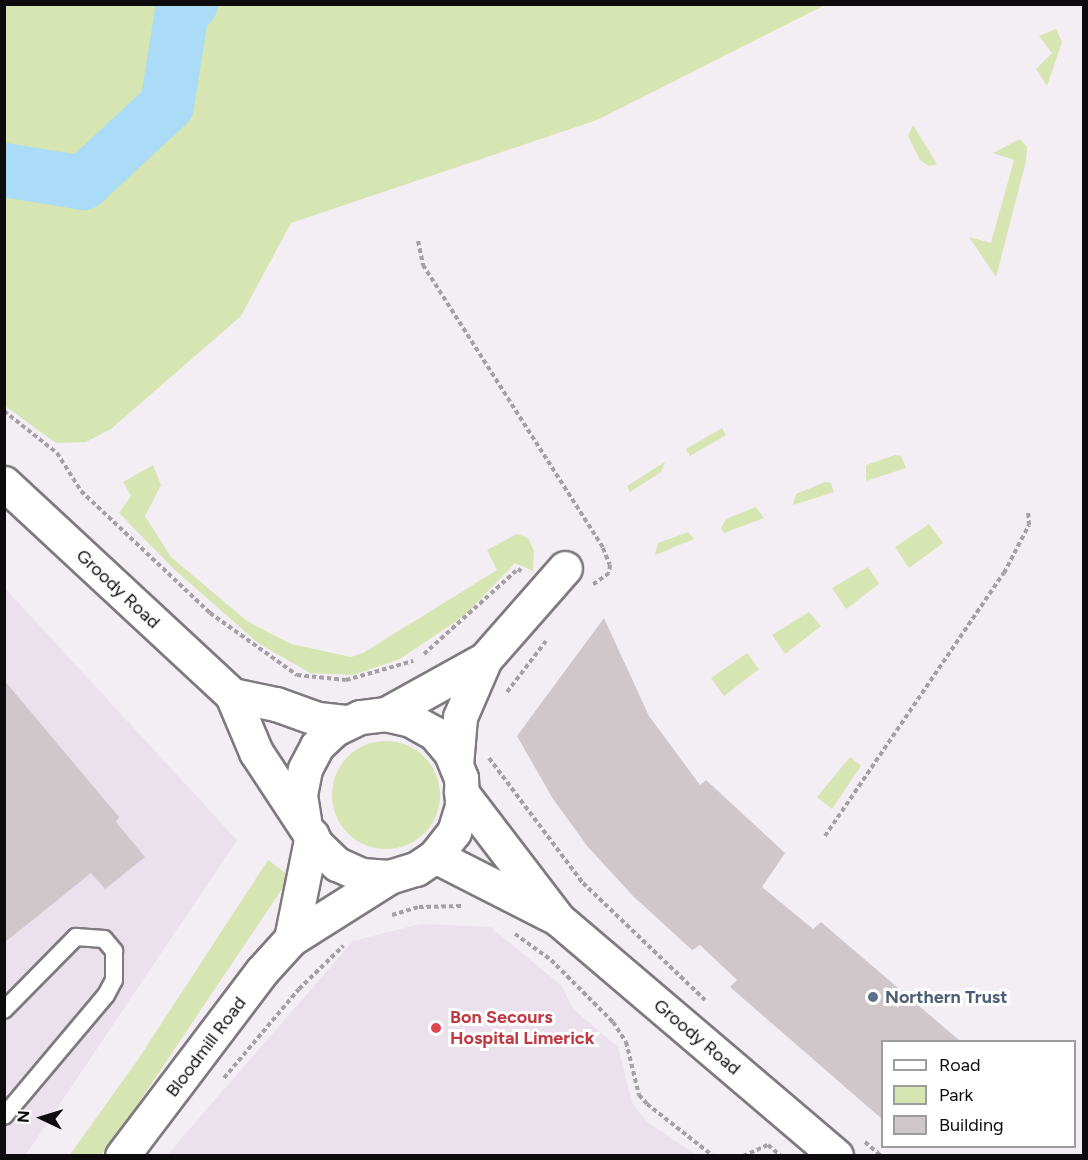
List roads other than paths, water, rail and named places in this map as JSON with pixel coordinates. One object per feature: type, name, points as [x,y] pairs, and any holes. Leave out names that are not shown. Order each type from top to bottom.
[{"type":"street","name":"Groody Road","points":[[4,483],[232,695]]},
{"type":"street","points":[[232,695],[276,704],[318,719],[348,722],[386,714],[484,659],[575,581]]},
{"type":"street","points":[[232,695],[256,752],[308,828],[337,864],[362,875],[389,876],[416,869],[435,856],[454,832],[462,806],[467,769],[460,717],[484,659]]},
{"type":"street","points":[[386,714],[411,720],[434,733],[467,769],[558,919]]},
{"type":"street","points":[[291,939],[308,828],[300,795],[305,769],[317,746],[348,722]]},
{"type":"street","points":[[435,856],[558,919]]},
{"type":"street","name":"Bloodmill Road","points":[[122,1155],[262,971],[291,939],[389,876]]},
{"type":"street","name":"Groody Road","points":[[558,919],[847,1145]]},
{"type":"lane","points":[[4,1010],[76,937],[104,939],[114,951],[114,980],[106,995],[4,1116]]},
{"type":"waterway","points":[[4,170],[83,183],[167,105],[182,11],[191,4]]},
{"type":"place","name":"Northern Trust","points":[[873,997]]},
{"type":"place","name":"Bon Secours Hospital Limerick","points":[[436,1028]]}]
